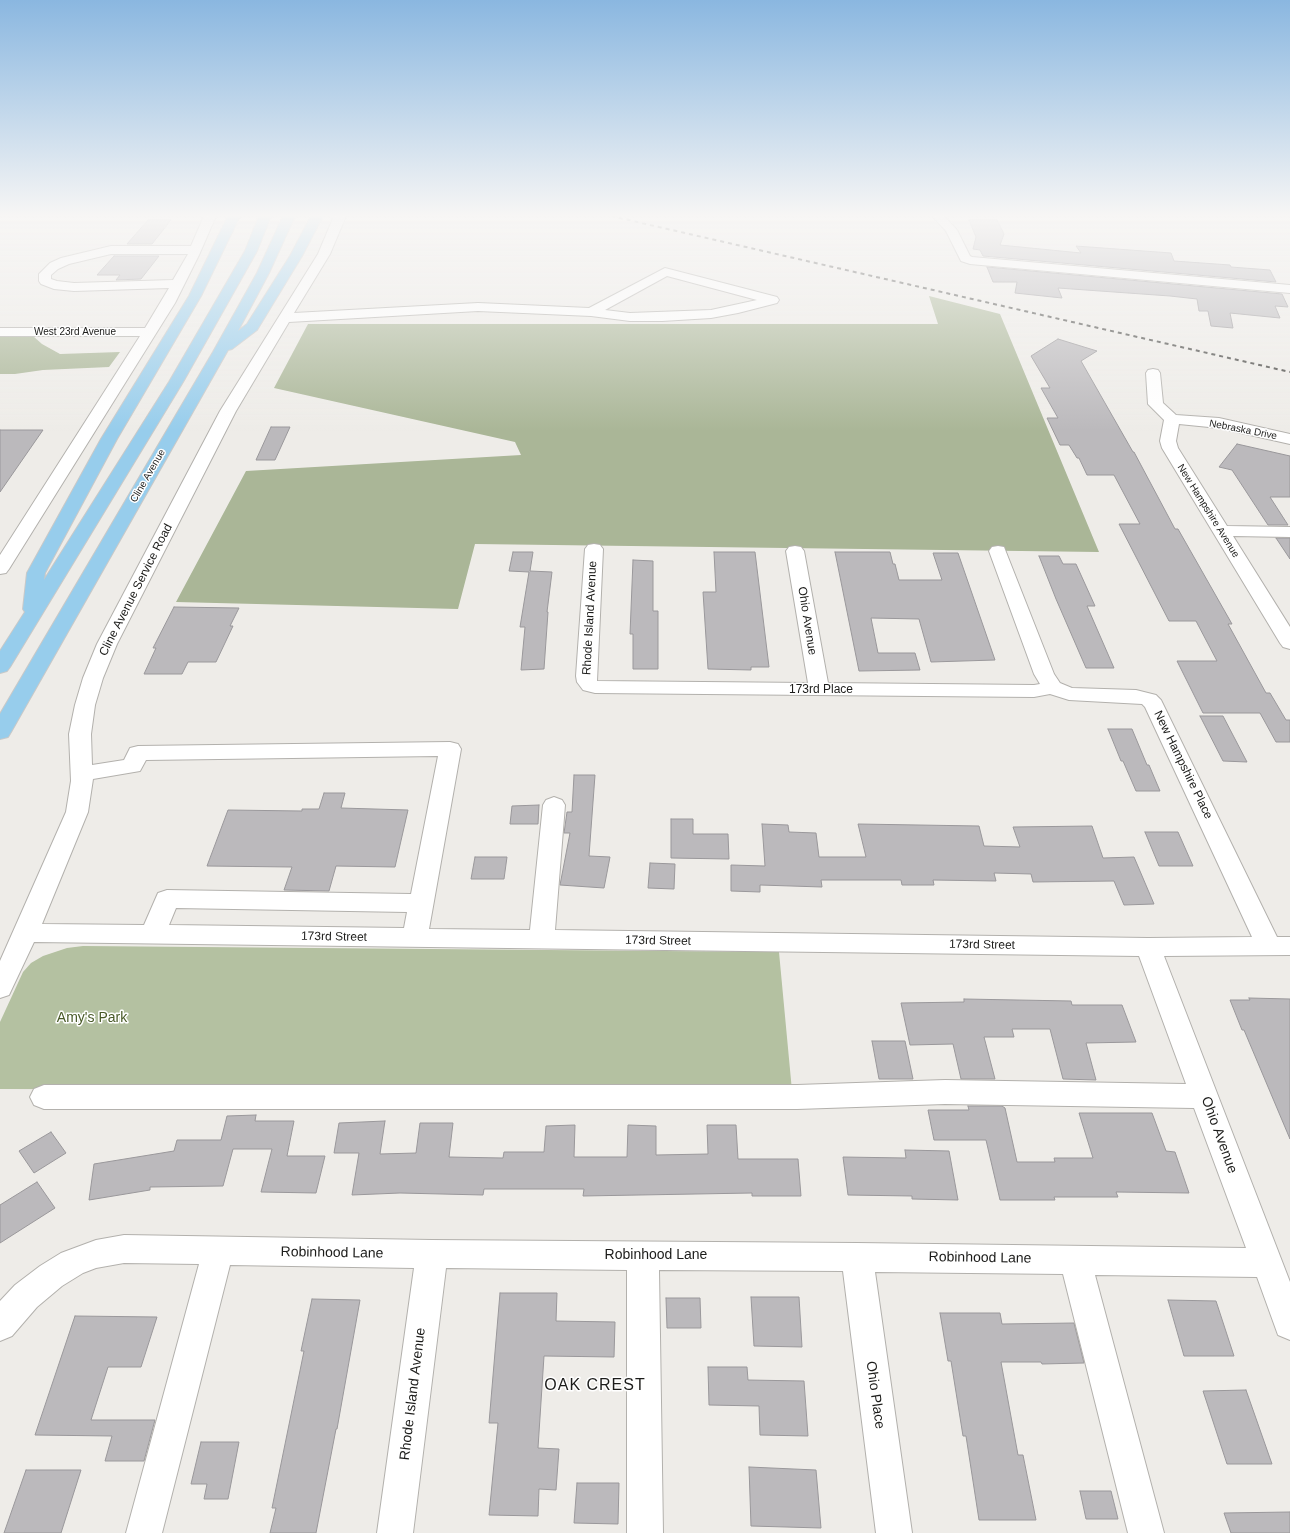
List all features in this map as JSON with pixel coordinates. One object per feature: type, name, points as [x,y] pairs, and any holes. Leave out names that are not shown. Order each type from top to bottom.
[{"type":"highway","points":[[30,618],[36,573],[109,439],[199,288]]},
{"type":"highway","points":[[0,667],[176,382],[230,288]]},
{"type":"highway","name":"Cline Avenue","points":[[0,732],[220,352],[255,288]]},
{"type":"highway","points":[[220,352],[252,327],[276,288]]},
{"type":"street","points":[[0,569],[8,544],[151,332],[176,288]]},
{"type":"street","name":"Cline Avenue Service Road","points":[[0,988],[26,933],[78,812],[82,774],[80,734],[85,705],[93,678],[107,644],[228,411],[304,288]]},
{"type":"street","points":[[591,312],[636,288]]},
{"type":"street","points":[[285,318],[478,307],[591,312],[641,318],[691,316],[738,309],[772,300],[724,288]]},
{"type":"street","points":[[1273,288],[1290,289]]},
{"type":"street","name":"West 23rd Avenue","points":[[0,332],[151,332]]},
{"type":"street","points":[[1153,374],[1156,404],[1172,419]]},
{"type":"street","name":"Nebraska Drive","points":[[1172,419],[1219,423],[1290,439]]},
{"type":"street","name":"New Hampshire Avenue","points":[[1172,419],[1168,441],[1170,448],[1290,643]]},
{"type":"street","points":[[1222,531],[1290,532]]},
{"type":"street","name":"Rhode Island Avenue","points":[[590,686],[587,682],[586,676],[594,549]]},
{"type":"street","name":"Ohio Avenue","points":[[796,551],[819,690]]},
{"type":"street","points":[[998,551],[1044,674],[1052,687]]},
{"type":"street","name":"173rd Place","points":[[590,686],[609,688],[1034,691],[1052,687]]},
{"type":"street","name":"New Hampshire Place","points":[[1052,687],[1069,694],[1136,696],[1149,699],[1154,704],[1280,946]]},
{"type":"street","points":[[82,774],[132,766],[138,753],[450,748],[415,938]]},
{"type":"street","points":[[542,940],[554,805]]},
{"type":"street","points":[[153,935],[167,899],[422,903]]},
{"type":"street","name":"173rd Street","points":[[26,933],[1148,947],[1280,946]]},
{"type":"street","name":"Ohio Avenue","points":[[1148,947],[1290,1324]]},
{"type":"street","points":[[44,1097],[797,1097],[945,1092],[1204,1096]]},
{"type":"street","name":"Robinhood Lane","points":[[0,1325],[26,1296],[51,1276],[72,1263],[96,1254],[124,1249],[432,1254],[857,1256],[1266,1263]]},
{"type":"street","points":[[144,1533],[218,1251]]},
{"type":"street","name":"Rhode Island Avenue","points":[[395,1533],[432,1254]]},
{"type":"street","points":[[643,1255],[645,1533]]},
{"type":"street","name":"Ohio Place","points":[[857,1256],[894,1533]]},
{"type":"street","points":[[1075,1260],[1146,1533]]},
{"type":"green space","points":[[929,296],[1000,314],[1099,552],[475,544],[458,609],[176,602],[246,471],[521,455],[515,442],[274,388],[308,324],[938,324]]},
{"type":"green space","points":[[0,336],[33,336],[42,344],[60,354],[120,352],[109,367],[43,370],[15,374],[0,374]]},
{"type":"green space","name":"Amy's Park","points":[[83,946],[779,952],[792,1091],[0,1089],[0,1022],[23,972],[31,963],[43,956],[67,948]]},
{"type":"building","points":[[1016,288],[1211,288],[1282,294],[1288,307],[1275,306],[1280,318],[1230,313],[1233,328],[1211,326],[1208,311],[1199,311],[1197,299],[1058,288],[1062,298],[1015,293]]},
{"type":"building","points":[[1058,339],[1097,351],[1081,361],[1134,452],[1175,529],[1178,529],[1232,624],[1228,624],[1266,693],[1270,693],[1286,720],[1290,720],[1290,742],[1276,742],[1260,713],[1203,713],[1177,661],[1217,661],[1196,621],[1169,621],[1119,524],[1140,524],[1114,475],[1087,475],[1079,458],[1077,458],[1069,445],[1060,445],[1047,418],[1058,418],[1041,388],[1050,388],[1031,356]]},
{"type":"building","points":[[271,427],[290,427],[275,460],[256,460]]},
{"type":"building","points":[[0,430],[43,430],[0,492]]},
{"type":"building","points":[[1237,444],[1290,456],[1290,497],[1270,497],[1288,525],[1268,525],[1232,470],[1219,467]]},
{"type":"building","points":[[1276,538],[1290,538],[1290,559]]},
{"type":"building","points":[[513,552],[533,552],[530,571],[552,572],[547,612],[544,669],[521,670],[525,627],[520,627],[529,572],[509,571]]},
{"type":"building","points":[[714,552],[755,552],[769,667],[751,667],[751,670],[708,669],[703,592],[716,592]]},
{"type":"building","points":[[835,552],[890,552],[899,580],[942,580],[933,553],[958,553],[995,660],[931,662],[919,619],[871,618],[878,653],[915,653],[920,670],[859,671]]},
{"type":"building","points":[[1039,556],[1059,556],[1063,564],[1076,564],[1095,606],[1087,606],[1114,668],[1086,668]]},
{"type":"building","points":[[633,560],[653,561],[653,611],[658,611],[658,669],[633,669],[633,634],[630,634]]},
{"type":"building","points":[[174,607],[239,608],[230,626],[233,626],[216,662],[188,662],[182,674],[144,674],[156,648],[153,648]]},
{"type":"building","points":[[1200,716],[1223,716],[1247,762],[1223,761]]},
{"type":"building","points":[[1108,729],[1132,729],[1160,791],[1136,791],[1123,761],[1121,761]]},
{"type":"building","points":[[574,775],[595,775],[589,856],[610,857],[604,888],[560,885],[570,833],[564,833],[567,812],[572,812]]},
{"type":"building","points":[[324,793],[345,793],[341,808],[408,810],[395,867],[336,866],[329,891],[284,890],[292,867],[207,866],[228,810],[302,811],[302,809],[319,809]]},
{"type":"building","points":[[539,805],[538,824],[510,824],[512,806]]},
{"type":"building","points":[[671,819],[693,819],[693,834],[728,834],[729,859],[671,858]]},
{"type":"building","points":[[762,824],[788,825],[789,832],[816,833],[819,857],[866,857],[858,824],[979,826],[984,846],[1020,847],[1013,827],[1092,826],[1103,858],[1134,857],[1154,904],[1124,905],[1114,881],[1033,882],[1031,874],[994,873],[996,881],[933,880],[934,885],[902,885],[901,880],[821,880],[822,887],[760,885],[760,892],[731,891],[731,865],[765,866]]},
{"type":"building","points":[[1145,832],[1178,832],[1193,866],[1159,866]]},
{"type":"building","points":[[475,857],[507,857],[504,879],[471,879]]},
{"type":"building","points":[[650,863],[675,864],[674,889],[648,888]]},
{"type":"building","points":[[1249,998],[1290,999],[1290,1139],[1230,1000],[1250,1000]]},
{"type":"building","points":[[964,999],[1071,1001],[1072,1005],[1122,1005],[1136,1042],[1086,1043],[1096,1080],[1063,1079],[1050,1029],[1012,1029],[1014,1037],[984,1037],[995,1079],[961,1079],[953,1044],[910,1045],[901,1003],[964,1002]]},
{"type":"building","points":[[872,1041],[905,1041],[913,1079],[879,1079]]},
{"type":"building","points":[[968,1106],[1002,1106],[1005,1108],[1017,1162],[1055,1162],[1054,1158],[1093,1158],[1079,1113],[1152,1113],[1166,1151],[1175,1152],[1189,1193],[1116,1192],[1118,1197],[1054,1197],[1055,1200],[1000,1200],[986,1140],[934,1140],[928,1110],[969,1110]]},
{"type":"building","points":[[256,1115],[255,1121],[294,1121],[287,1156],[325,1156],[316,1193],[261,1192],[272,1149],[233,1149],[223,1186],[150,1187],[150,1190],[89,1200],[94,1164],[174,1151],[177,1140],[221,1140],[227,1116]]},
{"type":"building","points":[[385,1121],[380,1154],[416,1153],[420,1123],[453,1123],[449,1157],[503,1158],[504,1152],[544,1152],[546,1126],[575,1125],[574,1157],[627,1157],[628,1125],[656,1126],[656,1155],[708,1154],[707,1125],[736,1125],[738,1159],[798,1159],[801,1196],[752,1196],[752,1193],[583,1196],[584,1189],[484,1189],[483,1195],[400,1193],[352,1195],[359,1153],[334,1153],[339,1123]]},
{"type":"building","points":[[51,1132],[66,1153],[34,1173],[19,1151]]},
{"type":"building","points":[[905,1150],[949,1151],[958,1200],[912,1199],[912,1196],[848,1195],[843,1157],[906,1158]]},
{"type":"building","points":[[37,1182],[55,1208],[0,1243],[0,1205]]},
{"type":"building","points":[[500,1293],[557,1293],[556,1321],[615,1322],[614,1357],[544,1356],[538,1448],[559,1449],[556,1490],[539,1489],[538,1516],[489,1515],[498,1423],[489,1423]]},
{"type":"building","points":[[751,1297],[799,1297],[802,1347],[754,1346]]},
{"type":"building","points":[[666,1298],[700,1298],[701,1328],[667,1328]]},
{"type":"building","points":[[312,1299],[360,1300],[337,1429],[316,1533],[270,1533],[276,1508],[272,1508],[304,1351],[301,1351]]},
{"type":"building","points":[[1168,1300],[1216,1301],[1234,1356],[1184,1356]]},
{"type":"building","points":[[940,1313],[1000,1313],[1002,1324],[1074,1323],[1084,1363],[1042,1364],[1041,1362],[1001,1362],[1018,1455],[1023,1455],[1036,1520],[979,1520],[966,1436],[963,1436],[951,1361],[948,1361]]},
{"type":"building","points":[[75,1316],[157,1317],[141,1367],[108,1367],[91,1420],[155,1420],[144,1461],[105,1461],[112,1436],[35,1435]]},
{"type":"building","points":[[708,1367],[747,1367],[748,1380],[804,1381],[808,1436],[760,1435],[759,1406],[709,1405]]},
{"type":"building","points":[[1246,1390],[1272,1464],[1227,1464],[1203,1391]]},
{"type":"building","points":[[201,1442],[239,1442],[228,1499],[204,1499],[207,1484],[191,1484]]},
{"type":"building","points":[[749,1467],[816,1470],[821,1528],[751,1526]]},
{"type":"building","points":[[26,1470],[81,1470],[61,1533],[4,1533]]},
{"type":"building","points":[[577,1483],[619,1483],[618,1524],[574,1523]]},
{"type":"building","points":[[1080,1491],[1111,1491],[1118,1519],[1086,1519]]},
{"type":"building","points":[[1290,1512],[1290,1533],[1231,1533],[1224,1513]]},
{"type":"railway","points":[[922,288],[1290,372]]},
{"type":"district","name":"OAK CREST","points":[[595,1386]]}]
